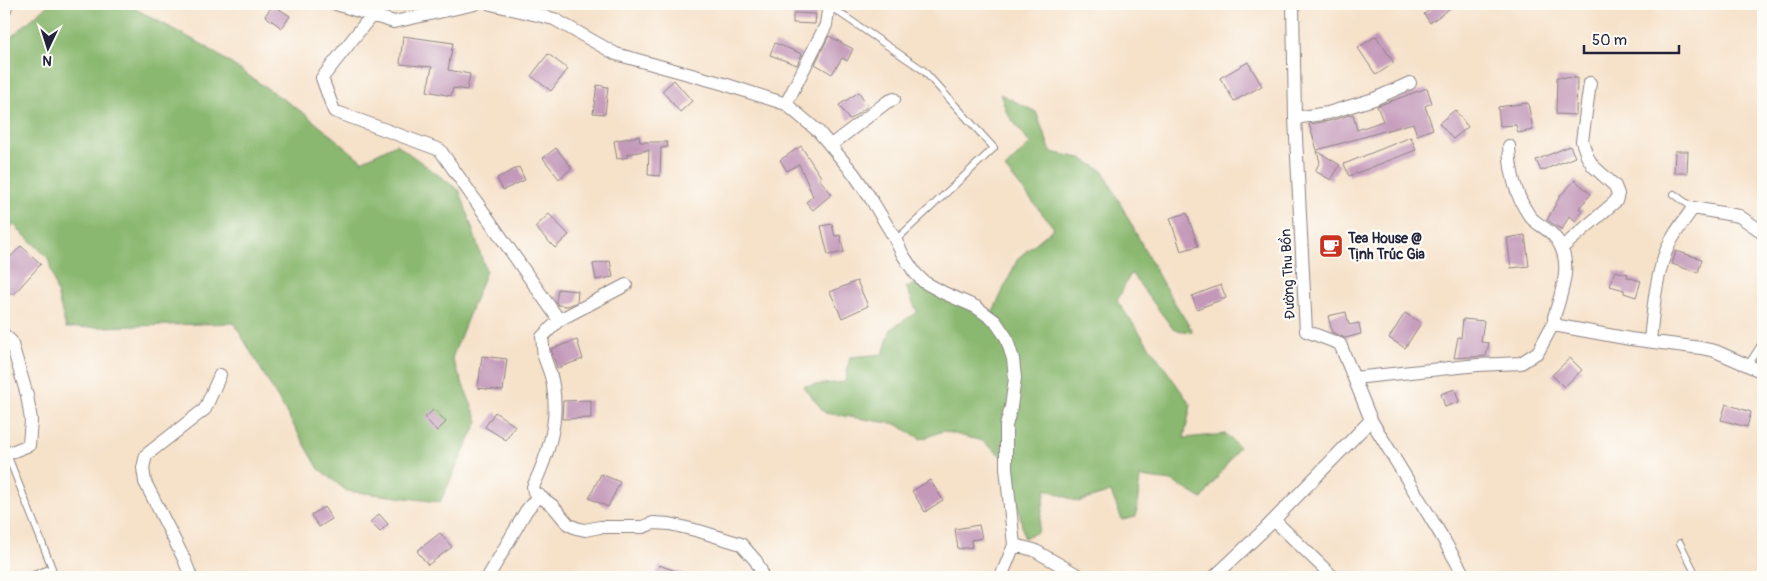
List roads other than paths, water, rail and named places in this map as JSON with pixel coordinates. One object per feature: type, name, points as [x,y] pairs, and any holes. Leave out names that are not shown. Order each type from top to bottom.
[{"type":"street","points":[[336,4],[394,22],[474,4]]},
{"type":"street","points":[[491,4],[554,19],[616,54],[724,84],[786,104],[819,132],[831,145],[871,199],[915,273],[924,282],[976,307],[994,321],[1006,337],[1014,358],[1015,378],[1006,426],[1006,468],[1014,545],[1000,577]]},
{"type":"street","points":[[786,104],[826,25],[827,4]]},
{"type":"street","name":"Đường Thu Bồn","points":[[1293,4],[1295,118],[1306,331],[1340,344],[1371,420],[1465,577]]},
{"type":"street","points":[[371,16],[322,78],[334,111],[440,150],[559,320]]},
{"type":"street","points":[[1563,247],[1616,201],[1618,194],[1615,186],[1594,166],[1587,156],[1582,141],[1590,82]]},
{"type":"street","points":[[1295,118],[1328,113],[1374,100],[1410,83]]},
{"type":"street","points":[[831,145],[887,102],[894,99]]},
{"type":"street","points":[[1354,378],[1478,365],[1521,363],[1538,352],[1554,322],[1565,278],[1563,247],[1552,233],[1529,216],[1512,179],[1509,146]]},
{"type":"street","points":[[1650,341],[1656,292],[1665,254],[1678,229],[1693,208],[1740,216],[1763,234]]},
{"type":"street","points":[[626,285],[559,320],[542,337],[544,356],[551,371],[554,388],[554,414],[549,450],[533,487],[534,492],[553,506],[568,524],[576,528],[585,530],[600,527],[643,527],[654,524],[670,524],[741,544],[756,561],[761,571],[761,577]]},
{"type":"street","points":[[1554,322],[1559,326],[1630,339],[1708,350],[1763,372]]},
{"type":"street","points":[[4,335],[11,342],[27,396],[31,420],[29,445],[5,454]]},
{"type":"street","points":[[191,577],[184,559],[144,482],[143,468],[146,455],[205,409],[220,375]]},
{"type":"street","points":[[1214,577],[1274,520],[1371,420]]},
{"type":"street","points":[[488,577],[526,510],[539,495]]},
{"type":"street","points":[[1274,520],[1333,577]]},
{"type":"street","points":[[1014,545],[1034,550],[1081,577]]},
{"type":"lane","points":[[4,21],[10,4]]},
{"type":"lane","points":[[827,4],[923,70],[994,148],[896,240]]},
{"type":"lane","points":[[1674,194],[1693,208]]},
{"type":"lane","points":[[1748,365],[1763,342]]},
{"type":"lane","points":[[5,454],[52,568],[28,577]]},
{"type":"lane","points":[[1680,544],[1697,577]]},
{"type":"place","name":"Tea House @ Tịnh Trúc Gia","points":[[1331,246]]}]
